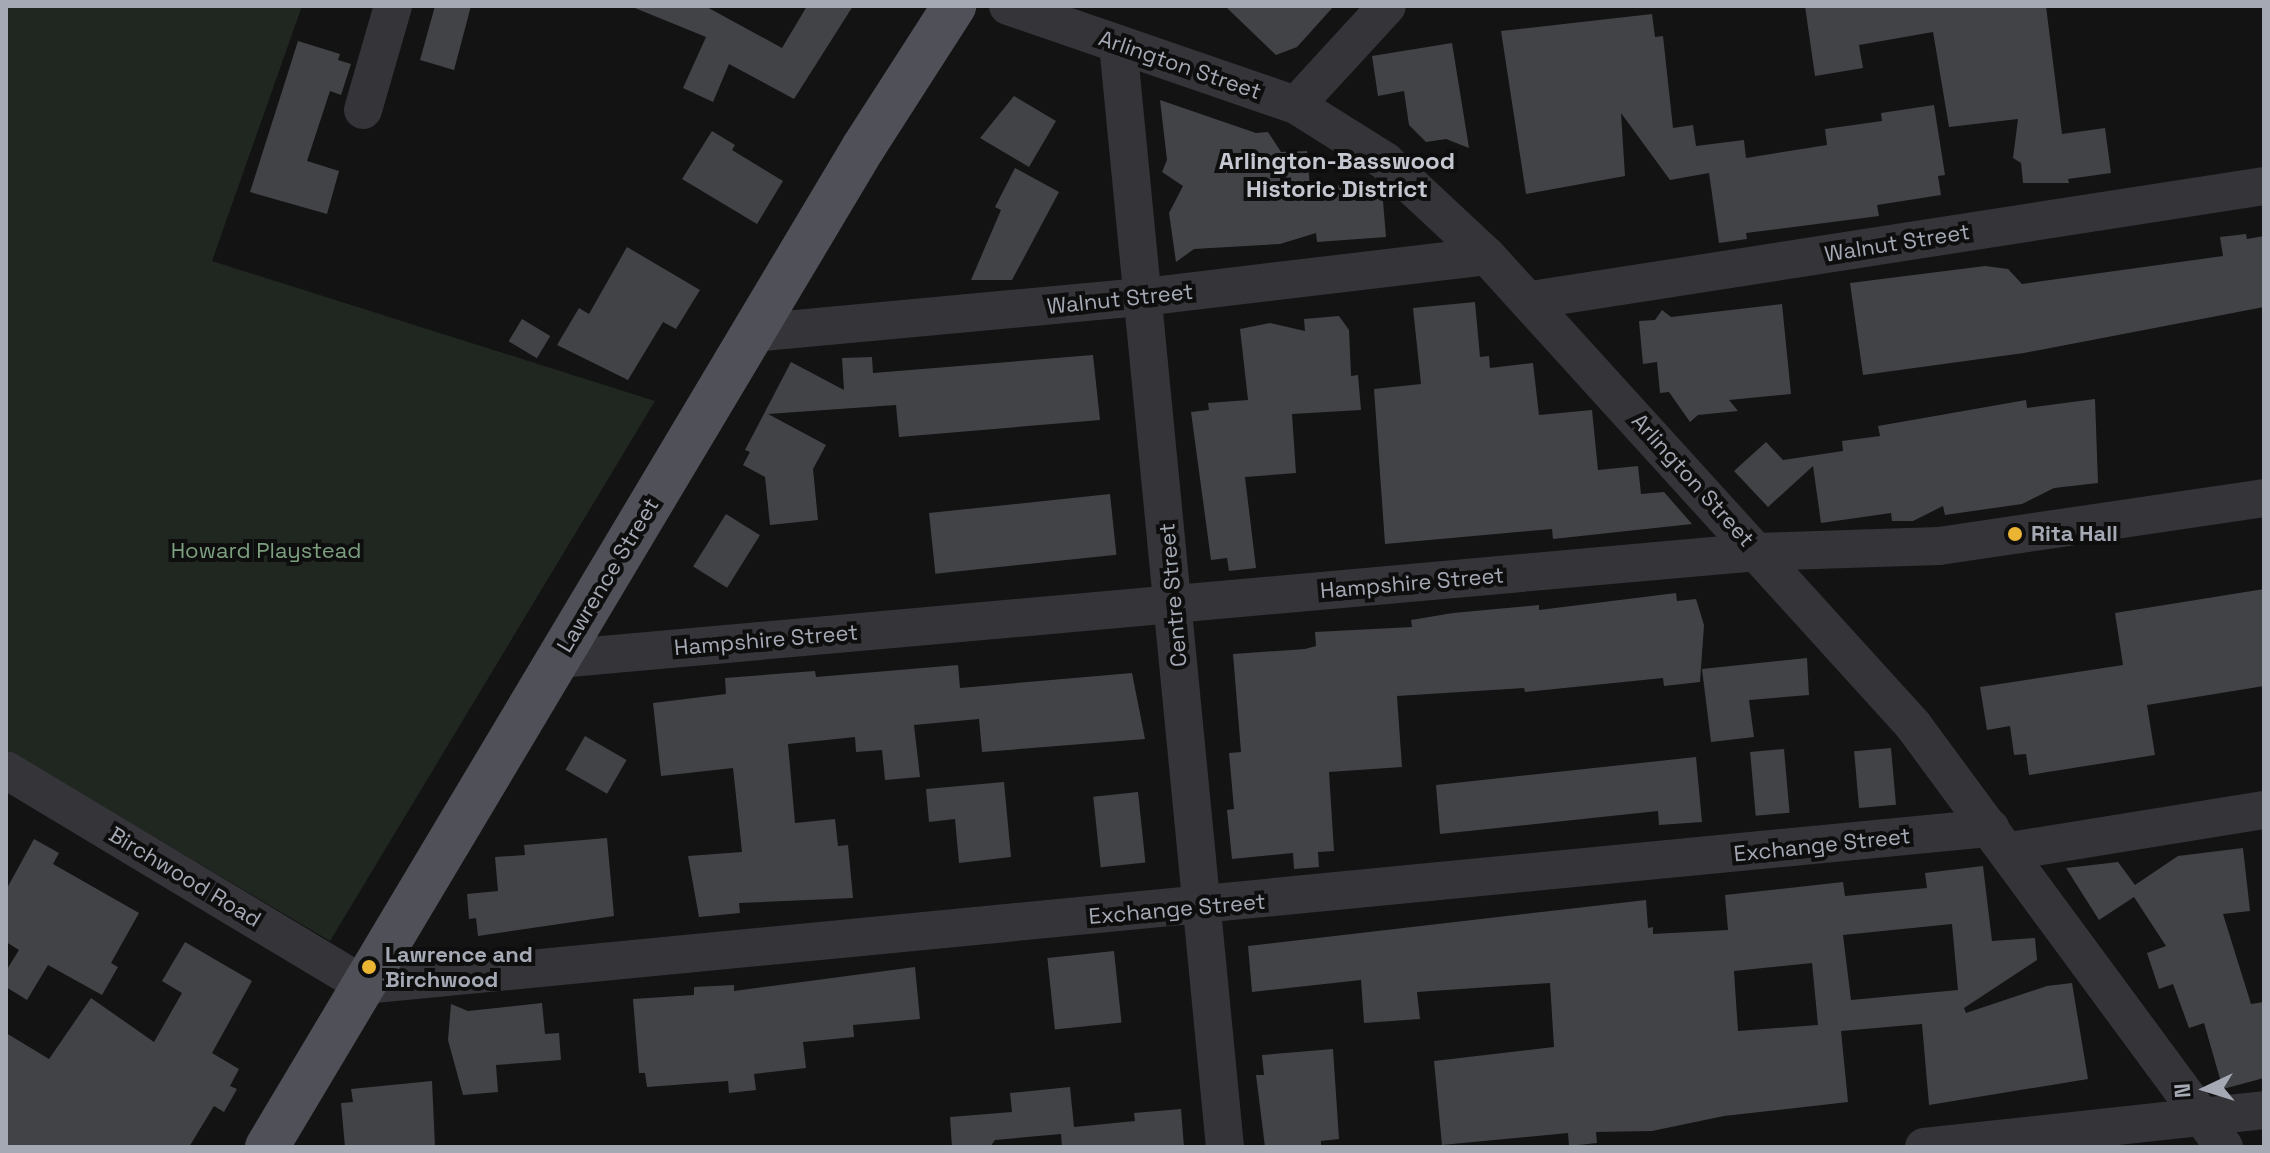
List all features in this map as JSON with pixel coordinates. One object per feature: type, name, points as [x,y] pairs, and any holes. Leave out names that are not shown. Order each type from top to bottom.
[{"type":"main road","name":"Lawrence Street","points":[[267,1147],[753,333],[954,6]]},
{"type":"street","points":[[363,110],[393,6]]},
{"type":"street","name":"Arlington Street","points":[[1008,6],[1296,105],[1385,161],[1487,256],[1531,300],[1913,725],[2213,1133]]},
{"type":"street","points":[[1296,105],[1394,7]]},
{"type":"street","name":"Centre Street","points":[[1118,44],[1175,604],[1199,907],[1225,1147]]},
{"type":"street","name":"Walnut Street","points":[[1531,300],[2264,186]]},
{"type":"street","name":"Walnut Street","points":[[753,333],[1144,297],[1487,256]]},
{"type":"street","name":"Hampshire Street","points":[[558,659],[1757,552],[1939,546],[2264,498]]},
{"type":"street","name":"Birchwood Road","points":[[6,770],[364,985]]},
{"type":"street","name":"Exchange Street","points":[[364,985],[1199,907],[2000,840],[2264,810]]},
{"type":"street","points":[[1924,1147],[2213,1133],[2264,1110]]},
{"type":"green space","name":"Howard Playstead","points":[[6,6],[302,6],[212,261],[655,401],[330,941],[6,749]]},
{"type":"building","points":[[435,6],[471,6],[454,70],[420,60]]},
{"type":"building","points":[[630,6],[705,6],[782,48],[807,6],[853,6],[794,99],[729,64],[713,102],[683,88],[706,37]]},
{"type":"building","points":[[1225,6],[1334,6],[1297,47],[1276,55]]},
{"type":"building","points":[[1805,6],[2046,6],[2062,134],[2105,128],[2111,173],[2068,179],[2069,183],[2023,183],[2021,163],[2013,158],[2018,119],[1949,127],[1933,32],[1859,45],[1863,68],[1815,76]]},
{"type":"building","points":[[1652,14],[1655,37],[1663,36],[1673,128],[1693,125],[1696,146],[1744,140],[1746,158],[1827,145],[1825,129],[1882,121],[1881,113],[1934,105],[1945,175],[1938,176],[1941,195],[1877,205],[1879,216],[1746,233],[1747,239],[1719,243],[1709,173],[1670,180],[1621,113],[1625,176],[1526,194],[1501,31]]},
{"type":"building","points":[[298,41],[340,54],[338,60],[351,64],[341,95],[330,91],[307,161],[339,171],[327,214],[250,192]]},
{"type":"building","points":[[1452,43],[1469,148],[1446,139],[1426,142],[1409,125],[1404,91],[1378,96],[1372,56]]},
{"type":"building","points":[[1014,96],[1056,121],[1029,167],[980,138]]},
{"type":"building","points":[[1160,100],[1256,133],[1268,132],[1281,152],[1307,151],[1310,188],[1365,183],[1365,190],[1382,189],[1386,237],[1317,242],[1316,233],[1280,244],[1194,249],[1176,262],[1169,213],[1183,186],[1162,172],[1167,160]]},
{"type":"building","points":[[712,131],[735,145],[732,150],[783,181],[757,224],[682,179]]},
{"type":"building","points":[[1015,168],[1059,192],[1012,280],[971,280],[1001,210],[995,207]]},
{"type":"building","points":[[2246,234],[2247,239],[2264,236],[2264,307],[2024,353],[1863,375],[1850,283],[1985,266],[2008,269],[2022,284],[2223,256],[2220,237]]},
{"type":"building","points":[[627,247],[700,290],[676,329],[663,322],[628,380],[557,345],[579,308],[589,314]]},
{"type":"building","points":[[1475,302],[1480,357],[1489,356],[1490,368],[1533,363],[1539,415],[1592,410],[1598,470],[1638,466],[1641,494],[1664,492],[1692,524],[1553,539],[1552,529],[1385,544],[1374,389],[1421,384],[1413,308]]},
{"type":"building","points":[[1782,304],[1791,394],[1729,400],[1738,411],[1698,415],[1690,422],[1669,392],[1660,393],[1657,362],[1643,364],[1639,321],[1655,320],[1662,310],[1671,317]]},
{"type":"building","points":[[1339,316],[1349,330],[1351,376],[1358,375],[1361,410],[1292,414],[1296,473],[1245,477],[1256,568],[1229,571],[1227,558],[1211,560],[1191,412],[1209,410],[1208,403],[1248,400],[1240,329],[1270,323],[1305,331],[1304,319]]},
{"type":"building","points":[[522,319],[550,336],[537,358],[509,341]]},
{"type":"building","points":[[1093,355],[1100,420],[899,437],[896,405],[768,414],[826,445],[813,469],[818,520],[770,525],[765,477],[743,465],[750,452],[745,450],[791,362],[844,390],[842,358],[872,357],[873,373]]},
{"type":"building","points":[[2095,399],[2098,483],[2054,488],[2022,504],[1945,515],[1943,506],[1913,521],[1892,521],[1891,513],[1821,523],[1813,466],[1768,507],[1734,471],[1766,442],[1783,460],[1843,451],[1842,441],[1880,436],[1878,426],[2026,400],[2027,408]]},
{"type":"building","points":[[1110,494],[1116,555],[935,574],[929,513]]},
{"type":"building","points":[[726,514],[760,535],[727,588],[693,567]]},
{"type":"building","points":[[2264,589],[2264,686],[2147,705],[2155,755],[2029,775],[2026,754],[2014,755],[2010,726],[1987,730],[1980,687],[2123,665],[2115,613]]},
{"type":"building","points":[[1676,593],[1677,601],[1696,599],[1704,625],[1700,682],[1664,686],[1663,678],[1525,692],[1524,688],[1397,696],[1402,767],[1329,772],[1334,851],[1318,852],[1319,867],[1294,869],[1293,853],[1232,859],[1227,810],[1234,809],[1229,753],[1241,752],[1233,654],[1305,649],[1316,646],[1315,632],[1412,627],[1411,620],[1453,613],[1539,605],[1539,610]]},
{"type":"building","points":[[1807,658],[1809,695],[1749,700],[1754,737],[1711,742],[1702,669]]},
{"type":"building","points":[[958,665],[960,688],[1132,673],[1145,739],[982,752],[979,719],[914,725],[920,777],[885,780],[882,750],[856,752],[855,737],[788,744],[795,823],[835,819],[838,846],[848,845],[853,898],[739,903],[740,913],[699,917],[688,856],[742,852],[733,768],[661,776],[653,703],[726,694],[725,678],[815,671],[816,677]]},
{"type":"building","points":[[585,736],[627,760],[607,794],[566,770]]},
{"type":"building","points":[[1891,748],[1896,805],[1859,808],[1854,751]]},
{"type":"building","points":[[1784,749],[1790,813],[1756,816],[1750,752]]},
{"type":"building","points":[[1696,757],[1702,822],[1659,825],[1658,811],[1440,834],[1436,785]]},
{"type":"building","points":[[1004,782],[1011,857],[959,863],[955,819],[929,822],[926,789]]},
{"type":"building","points":[[1138,792],[1145,863],[1101,867],[1093,797]]},
{"type":"building","points":[[607,838],[614,916],[478,936],[476,918],[469,919],[467,894],[498,891],[495,857],[525,855],[524,845]]},
{"type":"building","points":[[34,839],[59,853],[53,864],[139,913],[111,963],[118,967],[102,995],[48,965],[27,1000],[6,987],[6,971],[19,950],[6,942],[6,890]]},
{"type":"building","points":[[2243,848],[2250,911],[2223,914],[2251,1004],[2264,1002],[2264,1078],[2223,1089],[2204,1023],[2189,1028],[2173,984],[2159,989],[2147,953],[2166,946],[2134,897],[2099,920],[2066,868],[2118,862],[2135,885],[2178,856]]},
{"type":"building","points":[[1983,866],[1992,941],[2035,938],[2037,960],[1964,1008],[1966,1013],[2047,986],[2072,983],[2088,1079],[1929,1105],[1922,1024],[1841,1031],[1848,1102],[1724,1116],[1652,1131],[1596,1132],[1597,1143],[1569,1146],[1568,1133],[1442,1145],[1434,1061],[1554,1047],[1550,983],[1417,992],[1420,1019],[1364,1023],[1361,980],[1252,992],[1248,946],[1646,900],[1648,928],[1653,927],[1653,934],[1728,930],[1725,895],[1843,882],[1845,896],[1927,888],[1925,873]],"holes":[[[1952,924],[1958,990],[1851,1000],[1843,935]],[[1812,963],[1818,1025],[1738,1031],[1734,971]]]},
{"type":"building","points":[[185,942],[252,981],[212,1053],[239,1069],[230,1086],[237,1089],[224,1112],[214,1106],[189,1147],[6,1147],[6,1033],[49,1059],[91,998],[154,1042],[182,993],[162,981]]},
{"type":"building","points":[[1114,951],[1122,1023],[1055,1030],[1047,958]]},
{"type":"building","points":[[915,967],[920,1019],[853,1025],[854,1037],[803,1042],[806,1068],[754,1074],[756,1090],[729,1093],[728,1081],[647,1087],[645,1073],[639,1073],[633,999],[694,995],[694,987],[734,985],[734,991]]},
{"type":"building","points":[[542,1003],[545,1034],[559,1033],[561,1060],[496,1065],[498,1092],[463,1095],[448,1040],[451,1004],[468,1011]]},
{"type":"building","points":[[1333,1049],[1339,1139],[1321,1141],[1321,1147],[1265,1147],[1256,1075],[1264,1075],[1262,1055]]},
{"type":"building","points":[[432,1081],[435,1147],[345,1147],[341,1103],[353,1102],[351,1089]]},
{"type":"building","points":[[1070,1087],[1074,1127],[1135,1121],[1134,1113],[1181,1109],[1184,1147],[1062,1147],[1061,1134],[995,1140],[990,1147],[952,1147],[950,1117],[1012,1112],[1010,1093]]},
{"type":"place","name":"Rita Hall","points":[[2015,534]]},
{"type":"place","name":"Lawrence and Birchwood","points":[[369,967]]},
{"type":"district","name":"Arlington-Basswood Historic District","points":[[1337,175]]}]
